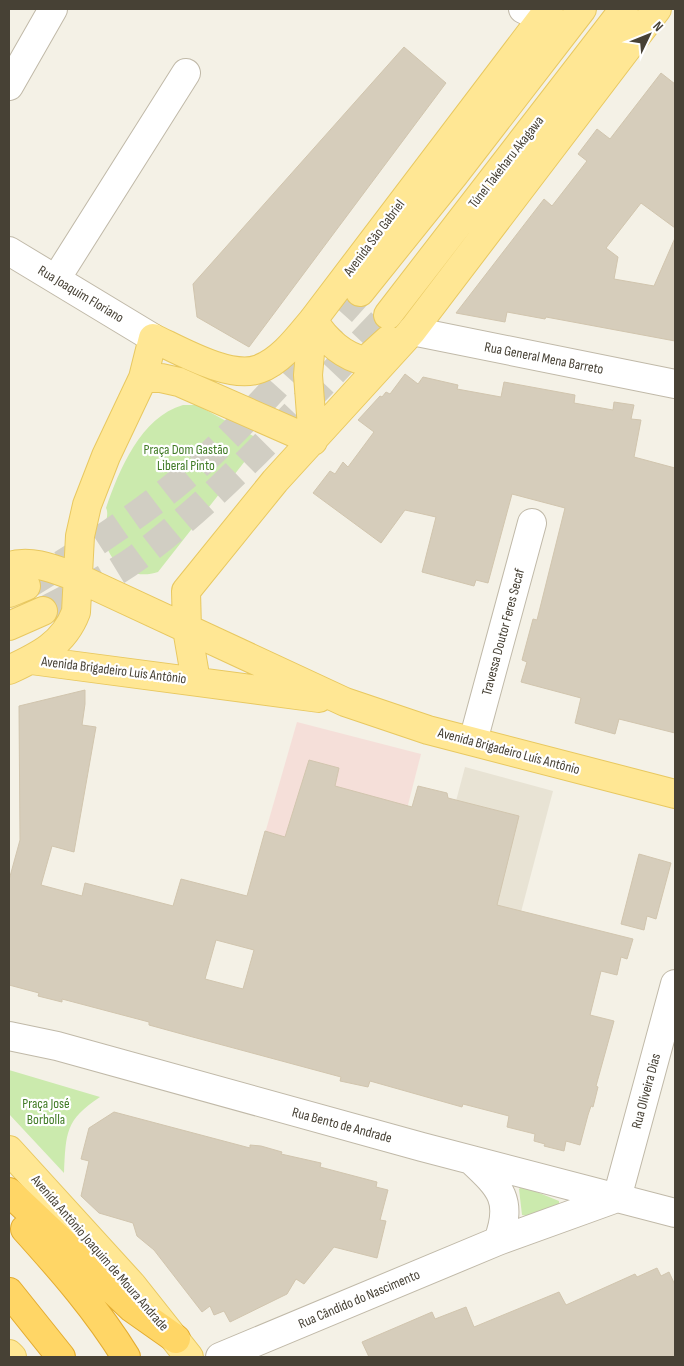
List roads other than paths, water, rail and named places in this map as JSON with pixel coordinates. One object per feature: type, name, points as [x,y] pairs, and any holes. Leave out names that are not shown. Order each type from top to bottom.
[{"type":"highway","points":[[9,1192],[132,1308],[182,1348]]},
{"type":"highway","points":[[9,1210],[76,1286],[109,1329],[126,1357]]},
{"type":"highway","points":[[9,1292],[61,1357]]},
{"type":"main road","points":[[360,292],[454,175],[582,9]]},
{"type":"main road","name":"Túnel Takeharu Akagawa","points":[[388,315],[624,9]]},
{"type":"main road","points":[[139,605],[186,591],[275,481],[412,331],[657,9]]},
{"type":"main road","name":"Avenida São Gabriel","points":[[153,338],[210,363],[244,372],[259,369],[275,360],[291,346],[313,320],[538,12]]},
{"type":"main road","points":[[313,320],[324,335],[340,350],[365,361],[393,335],[412,331]]},
{"type":"main road","points":[[313,320],[308,383],[313,441]]},
{"type":"main road","points":[[20,665],[63,638],[76,612],[76,577],[80,536],[87,505],[106,456],[143,378],[153,338]]},
{"type":"main road","points":[[143,378],[161,378],[179,382],[313,441]]},
{"type":"main road","name":"Avenida Brigadeiro Luís Antônio","points":[[15,582],[30,563],[48,567],[76,577],[139,605],[345,702],[428,730],[675,794]]},
{"type":"main road","points":[[186,591],[187,629],[196,681]]},
{"type":"main road","points":[[9,626],[43,611]]},
{"type":"main road","name":"Avenida Brigadeiro Luís Antônio","points":[[20,665],[196,681],[345,702]]},
{"type":"main road","name":"Avenida Antônio Joaquim de Moura Andrade","points":[[9,1150],[97,1245],[182,1348]]},
{"type":"main road","points":[[9,1354],[12,1357]]},
{"type":"street","points":[[9,86],[53,9]]},
{"type":"street","points":[[56,279],[186,73]]},
{"type":"street","name":"Rua Joaquim Floriano","points":[[9,251],[153,338]]},
{"type":"street","name":"Rua General Mena Barreto","points":[[412,331],[675,384]]},
{"type":"street","name":"Travessa Doutor Feres Secaf","points":[[473,741],[532,523]]},
{"type":"street","name":"Rua Oliveira Dias","points":[[617,1198],[675,984]]},
{"type":"street","name":"Rua Bento de Andrade","points":[[9,1036],[57,1046],[675,1214]]},
{"type":"street","points":[[470,1159],[490,1178],[504,1196],[506,1211],[498,1241]]},
{"type":"street","name":"Rua Cândido do Nascimento","points":[[220,1357],[498,1241],[617,1198]]},
{"type":"tunnel","points":[[26,586],[124,523],[162,496],[205,459],[251,413],[360,292]]},
{"type":"tunnel","points":[[43,611],[115,572],[138,557],[205,502],[268,441],[388,315]]},
{"type":"park label","name":"Praça Dom Gastão Liberal Pinto","points":[[186,458]]},
{"type":"park label","name":"Praça José Borbolla","points":[[46,1112]]}]
